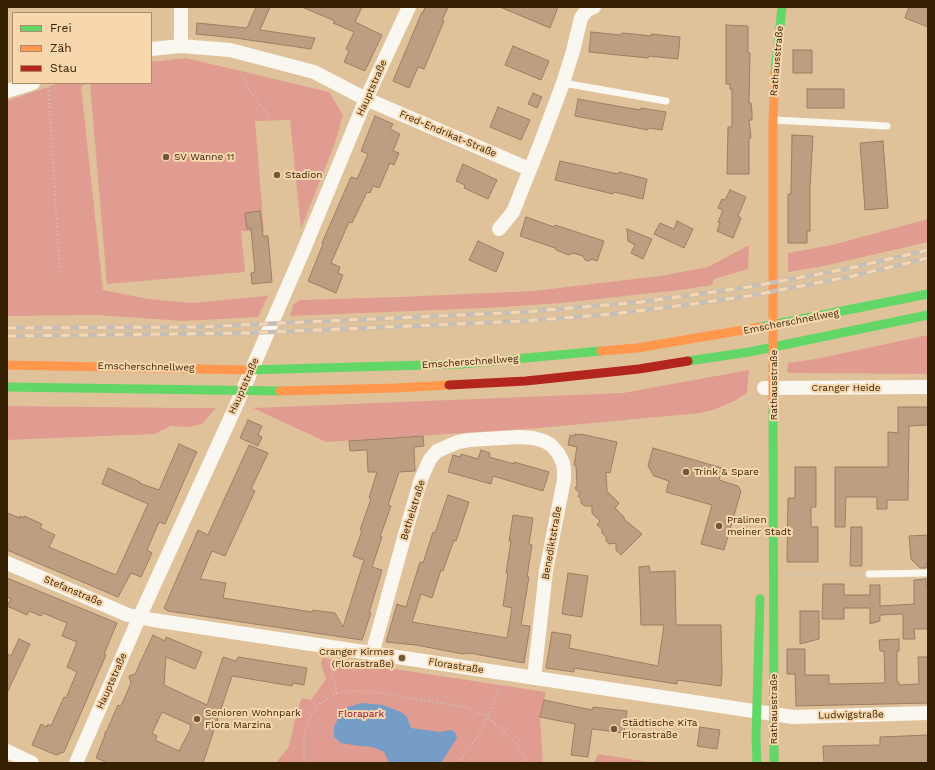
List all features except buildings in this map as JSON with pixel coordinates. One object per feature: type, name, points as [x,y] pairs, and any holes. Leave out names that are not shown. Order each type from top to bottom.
[{"type":"main road","name":"Rathausstraße","points":[[769,120],[782,7]]},
{"type":"main road","name":"Rathausstraße","points":[[766,80],[774,168],[769,388],[773,574],[774,763]]},
{"type":"main road","name":"Emscherschnellweg","points":[[7,365],[270,370],[406,366],[501,361],[637,348],[788,323],[928,294]]},
{"type":"main road","points":[[7,387],[261,391],[395,388],[526,381],[639,369],[749,352],[928,315]]},
{"type":"main road","name":"Rathausstraße","points":[[764,424],[769,388]]},
{"type":"main road","name":"Rathausstraße","points":[[757,763],[761,591]]},
{"type":"street","points":[[181,7],[181,46]]},
{"type":"street","name":"Hauptstraße","points":[[76,763],[241,394],[301,256],[366,99],[409,7]]},
{"type":"street","points":[[500,228],[513,212],[563,83],[581,18],[587,10],[594,7]]},
{"type":"street","name":"Fred-Endrikat-Straße","points":[[152,49],[181,46],[230,50],[314,72],[366,99],[529,169]]},
{"type":"street","points":[[7,91],[30,84]]},
{"type":"street","name":"Cranger Heide","points":[[769,388],[928,388]]},
{"type":"street","name":"Bethelstraße","points":[[372,654],[421,479],[430,459],[437,451],[458,442],[469,440],[519,437],[533,438],[544,441]]},
{"type":"street","name":"Benediktstraße","points":[[534,678],[546,571],[564,480],[564,470],[560,458],[551,445],[544,441]]},
{"type":"street","name":"Stefanstraße","points":[[7,564],[140,618]]},
{"type":"street","name":"Florastraße","points":[[140,618],[774,714]]},
{"type":"street","name":"Ludwigstraße","points":[[774,714],[793,717],[928,713]]},
{"type":"street","points":[[7,751],[32,763]]},
{"type":"lane","points":[[563,83],[666,101]]},
{"type":"lane","points":[[769,120],[887,126]]},
{"type":"lane","points":[[869,574],[928,573]]},
{"type":"path","points":[[230,50],[237,61],[248,88],[272,121]]},
{"type":"path","points":[[48,84],[60,275]]},
{"type":"path","points":[[544,441],[550,431],[641,419],[698,416],[714,413],[750,398],[769,388]]},
{"type":"path","points":[[668,418],[674,425]]},
{"type":"path","points":[[773,574],[869,574]]},
{"type":"path","points":[[330,647],[328,658],[337,693]]},
{"type":"path","points":[[458,763],[477,738],[488,718],[504,674]]},
{"type":"path","points":[[309,763],[303,763],[304,735],[310,717],[321,702],[337,693],[353,691],[372,692],[464,707],[488,718],[517,744],[527,763]]},
{"type":"green space","name":"SV Wanne 11","points":[[186,58],[329,92],[343,115],[336,140],[301,229],[290,120],[255,121],[264,231],[241,231],[245,272],[107,284],[90,84],[152,84],[152,62]]},
{"type":"green space","points":[[56,84],[87,84],[81,86],[103,290],[148,299],[192,303],[266,296],[267,294],[268,296],[258,317],[183,321],[97,315],[7,316],[7,101]]},
{"type":"green space","points":[[928,219],[928,242],[824,266],[788,272],[788,253],[832,245]]},
{"type":"green space","points":[[749,245],[748,269],[714,279],[712,285],[680,290],[562,303],[485,308],[290,316],[293,305],[300,300],[533,291],[660,276],[708,267]]},
{"type":"green space","points":[[928,335],[928,374],[790,373],[787,371],[788,363],[816,359]]},
{"type":"green space","points":[[749,370],[747,393],[716,409],[701,413],[539,428],[326,442],[253,408],[623,393]]},
{"type":"green space","points":[[7,406],[216,408],[202,424],[188,427],[171,426],[155,434],[7,440]]},
{"type":"green space","name":"Florapark","points":[[322,658],[546,692],[540,717],[543,763],[276,763],[289,746],[297,711],[302,698],[311,700],[326,679],[321,664]]},
{"type":"green space","points":[[598,754],[655,763],[594,763]]},
{"type":"water","points":[[362,703],[383,705],[401,712],[407,717],[411,728],[440,732],[450,730],[455,732],[457,738],[441,763],[389,763],[384,752],[380,750],[372,747],[341,743],[334,737],[334,727],[340,714],[348,707]]},
{"type":"railway","points":[[7,328],[198,327],[523,312],[642,302],[749,287],[846,269],[928,250]]},
{"type":"railway","points":[[7,336],[249,333],[525,321],[613,314],[749,296],[853,276],[928,258]]},
{"type":"traffic: fast","points":[[775,72],[782,7]]},
{"type":"traffic: fast","points":[[761,327],[928,294]]},
{"type":"traffic: fast","points":[[688,361],[749,352],[928,315]]},
{"type":"traffic: fast","points":[[248,370],[462,364],[601,351]]},
{"type":"traffic: fast","points":[[7,387],[280,391]]},
{"type":"traffic: fast","points":[[773,407],[774,763]]},
{"type":"traffic: fast","points":[[757,763],[756,738],[760,599]]},
{"type":"traffic: slow","points":[[773,407],[773,120],[775,72]]},
{"type":"traffic: slow","points":[[601,351],[637,348],[761,327]]},
{"type":"traffic: slow","points":[[7,365],[248,370]]},
{"type":"traffic: slow","points":[[280,391],[449,385]]},
{"type":"traffic: jam","points":[[449,385],[526,381],[639,369],[688,361]]},
{"type":"place","name":"SV Wanne 11","points":[[166,157]]},
{"type":"place","name":"Stadion","points":[[277,175]]},
{"type":"place","name":"Trink & Spare","points":[[686,472]]},
{"type":"place","name":"Pralinen meiner Stadt","points":[[719,526]]},
{"type":"place","name":"Cranger Kirmes (Florastraße)","points":[[402,658]]},
{"type":"place","name":"Senioren Wohnpark Flora Marzina","points":[[197,719]]},
{"type":"place","name":"Städtische KiTa Florastraße","points":[[614,729]]}]
